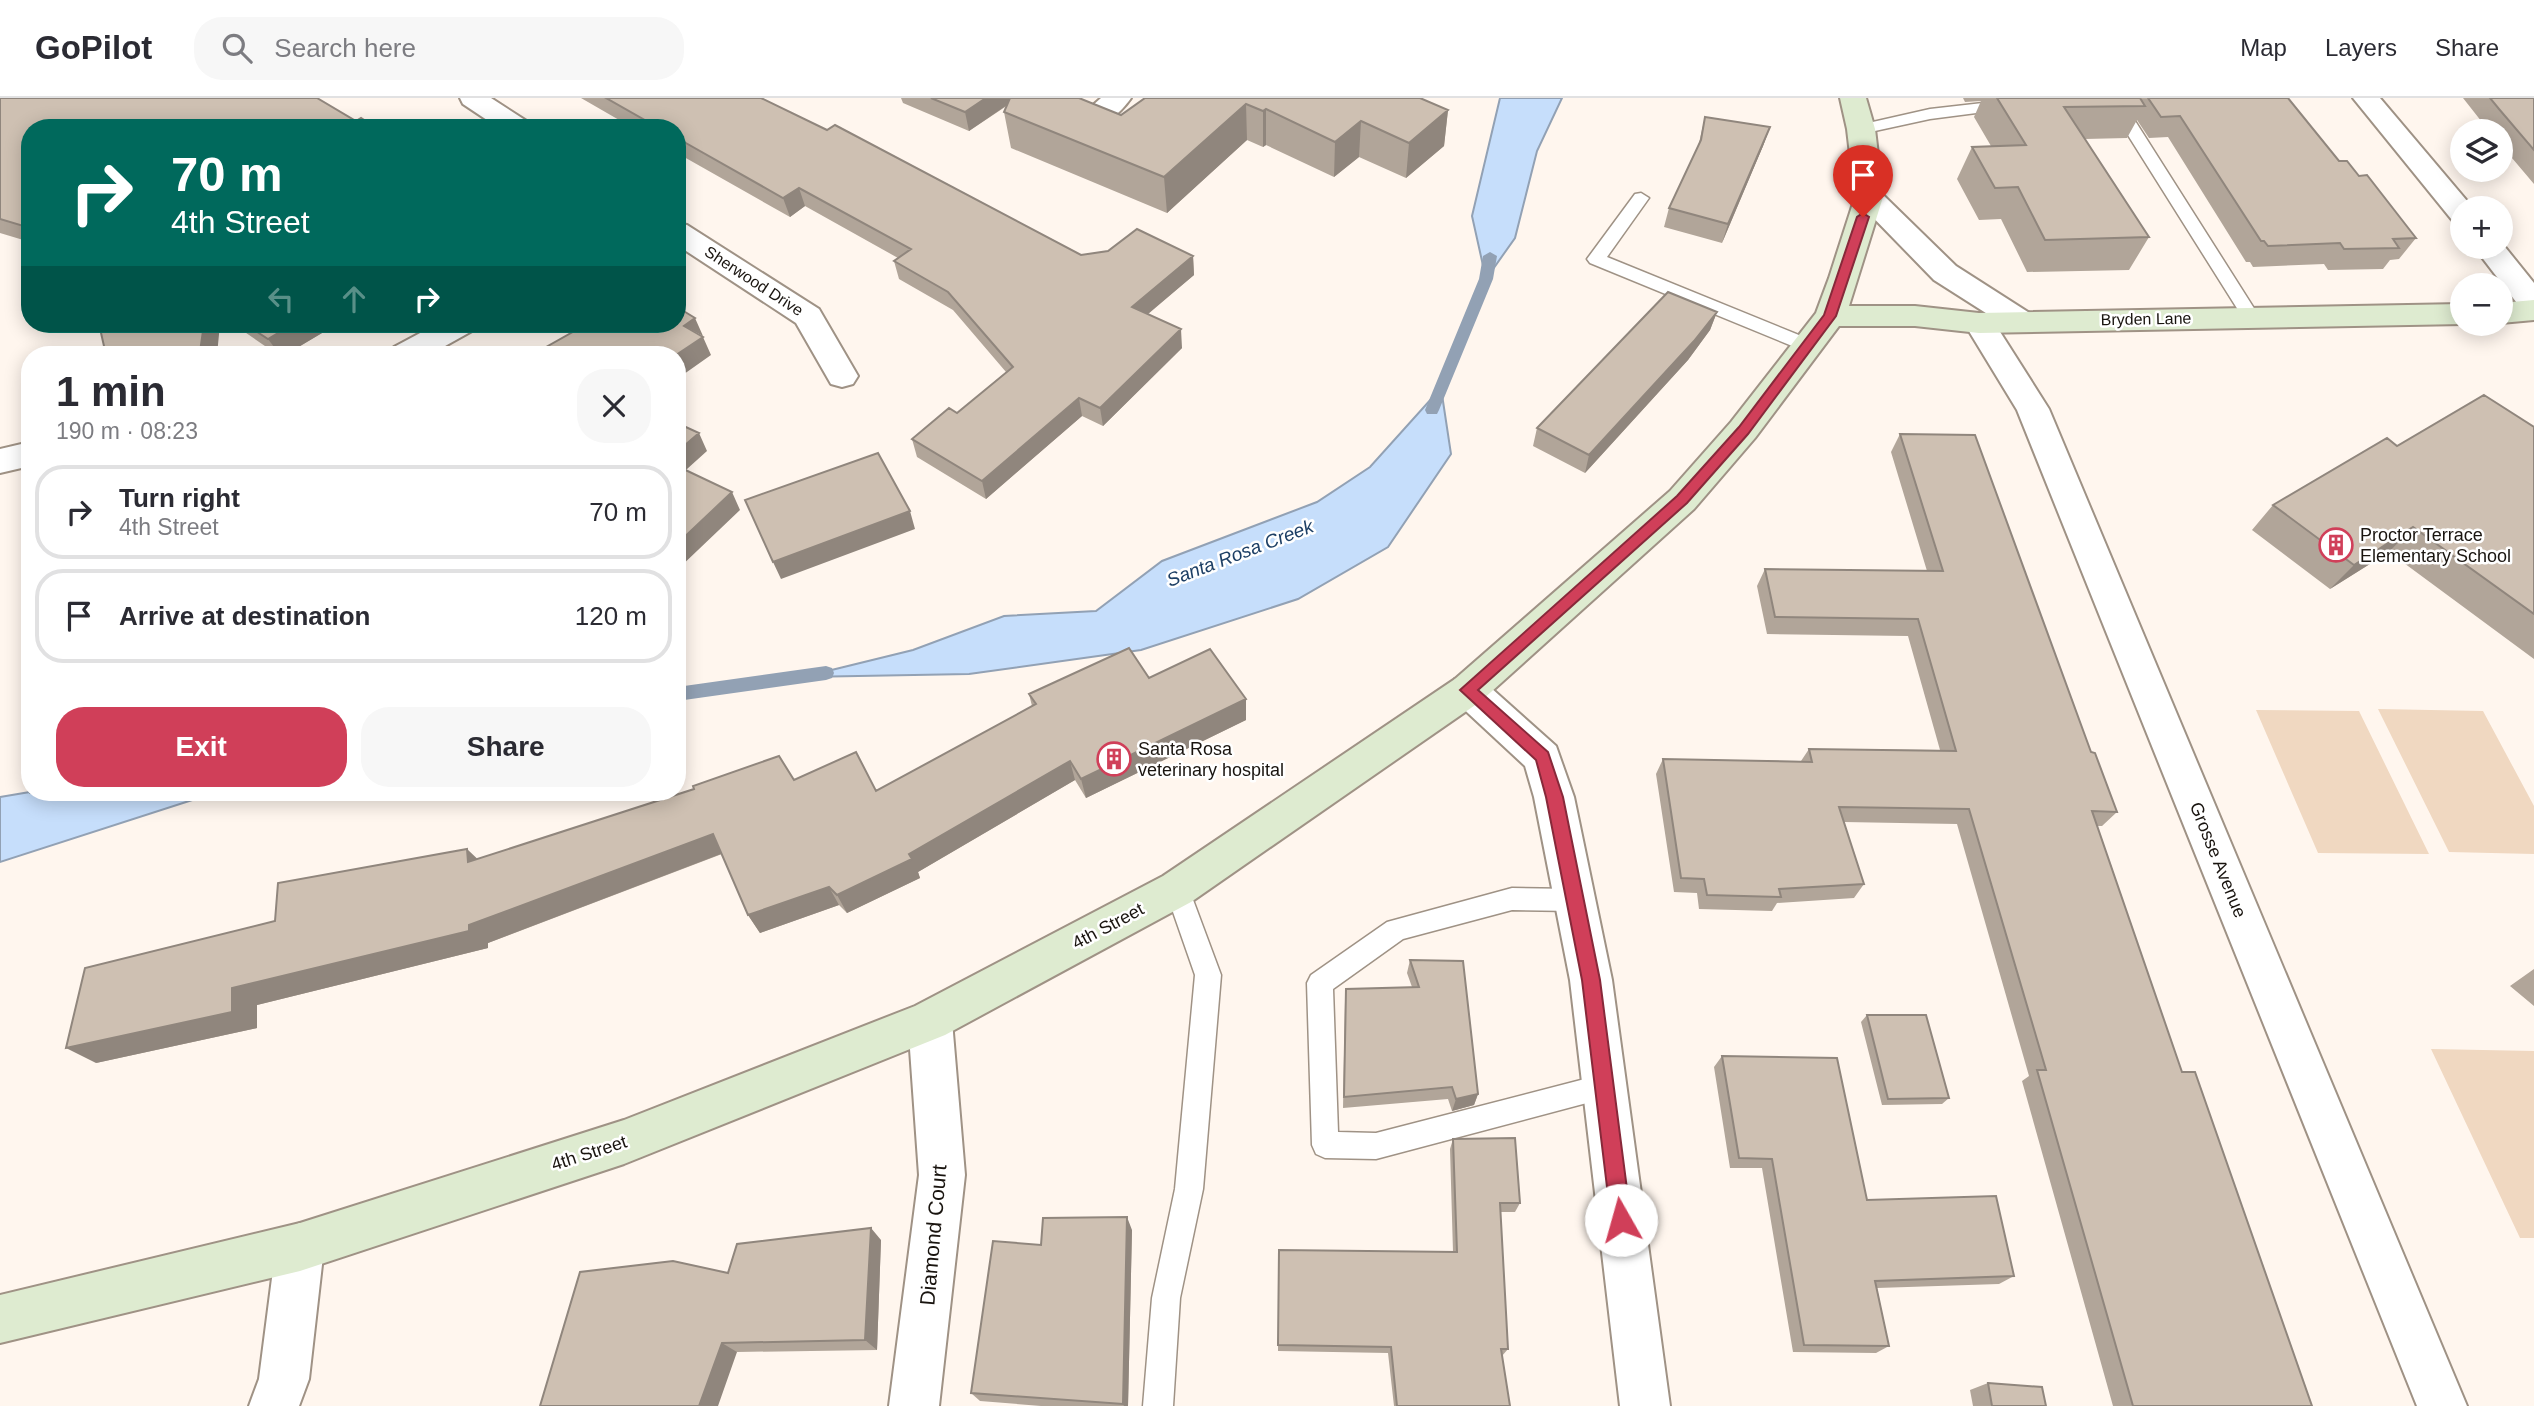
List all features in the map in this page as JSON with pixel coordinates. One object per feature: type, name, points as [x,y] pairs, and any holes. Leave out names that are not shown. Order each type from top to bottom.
[{"type":"main road","name":"4th Street","points":[[0,1319],[300,1247],[624,1142],[930,1021],[1177,889],[1468,690],[1682,500],[1743,430],[1830,316],[1870,197],[1861,130],[1853,98]]},
{"type":"main road","points":[[2513,312],[2534,310]]},
{"type":"main road","name":"Bryden Lane","points":[[1830,316],[1915,316],[1979,323],[2450,314]]},
{"type":"street","points":[[473,98],[504,119]]},
{"type":"street","points":[[1089,121],[1118,98]]},
{"type":"street","points":[[2366,98],[2450,200]]},
{"type":"street","points":[[1870,197],[1945,274],[2020,321]]},
{"type":"street","name":"Sherwood Drive","points":[[686,238],[808,316],[842,376]]},
{"type":"street","points":[[2498,259],[2534,304]]},
{"type":"street","name":"Grosse Avenue","points":[[1979,323],[2033,409],[2442,1406]]},
{"type":"street","points":[[421,346],[445,333]]},
{"type":"street","points":[[0,461],[21,456]]},
{"type":"street","points":[[1468,690],[1542,757],[1555,797],[1591,980],[1645,1406]]},
{"type":"street","name":"Diamond Court","points":[[914,1406],[942,1175],[930,1021]]},
{"type":"street","points":[[274,1406],[284,1379],[300,1247]]},
{"type":"lane","points":[[2111,103],[2251,317]]},
{"type":"lane","points":[[1861,130],[1930,114],[2023,105]]},
{"type":"lane","points":[[1642,198],[1596,259],[1809,346]]},
{"type":"lane","points":[[1158,1406],[1166,1298],[1189,1189],[1208,975],[1177,889]]},
{"type":"lane","points":[[1575,900],[1512,899],[1396,930],[1320,983],[1325,1145],[1376,1146],[1604,1087]]},
{"type":"shaded area","points":[[2378,709],[2483,711],[2534,806],[2534,854],[2449,852]]},
{"type":"shaded area","points":[[2256,710],[2359,711],[2429,854],[2318,853]]},
{"type":"shaded area","points":[[2431,1049],[2534,1051],[2534,1238],[2520,1238]]},
{"type":"water","points":[[1500,98],[1562,98],[1537,151],[1515,238],[1486,279],[1472,216]]},
{"type":"water","points":[[1441,388],[1451,454],[1388,547],[1298,599],[1141,650],[969,674],[803,677],[913,650],[1004,616],[1096,611],[1162,561],[1317,502],[1370,467]]},
{"type":"water","points":[[21,794],[21,801],[189,801],[0,862],[0,797]]},
{"type":"building","points":[[0,98],[317,98],[353,119],[21,119],[21,225],[0,219]]},
{"type":"building","points":[[606,98],[761,98],[827,130],[835,125],[1081,255],[1108,251],[1137,229],[1193,256],[1132,307],[1181,329],[1100,408],[1079,398],[982,481],[912,439],[949,408],[957,413],[1013,367],[948,292],[894,261],[911,249],[799,188],[783,198],[686,143],[686,119],[643,119]]},
{"type":"building","points":[[931,98],[986,98],[965,112]]},
{"type":"building","points":[[1010,98],[1079,98],[1121,115],[1145,98],[1420,98],[1448,110],[1409,143],[1361,121],[1335,142],[1266,109],[1263,111],[1246,104],[1164,177],[1004,112]]},
{"type":"building","points":[[1997,98],[2140,98],[2145,106],[2064,107],[2149,237],[2045,240],[2018,187],[1995,188],[1972,147],[2026,145]]},
{"type":"building","points":[[2148,98],[2288,98],[2339,161],[2347,161],[2359,176],[2367,175],[2416,238],[2393,239],[2399,248],[2344,249],[2340,243],[2268,246],[2261,241],[2180,116],[2161,117]]},
{"type":"building","points":[[2490,98],[2534,98],[2534,150],[2513,125],[2513,119],[2508,119]]},
{"type":"building","points":[[1705,117],[1770,127],[1728,224],[1669,208],[1701,140]]},
{"type":"building","points":[[1668,292],[1717,312],[1694,341],[1589,455],[1537,428]]},
{"type":"building","points":[[686,312],[695,318],[686,325]]},
{"type":"building","points":[[686,327],[703,337],[686,348],[686,346],[548,346],[571,333],[686,333]]},
{"type":"building","points":[[101,333],[203,333],[201,346],[104,346]]},
{"type":"building","points":[[259,333],[278,333],[268,339]]},
{"type":"building","name":"Proctor Terrace Elementary School","points":[[2484,395],[2534,427],[2534,614],[2413,527],[2354,565],[2273,505],[2387,438],[2397,446]]},
{"type":"building","points":[[686,427],[699,433],[686,444]]},
{"type":"building","points":[[1900,434],[1975,435],[2091,752],[2095,753],[2117,812],[2092,811],[2182,1072],[2195,1072],[2312,1406],[2133,1406],[2037,1070],[2046,1070],[1969,809],[1839,807],[1864,884],[1779,889],[1781,897],[1707,895],[1704,879],[1681,878],[1663,759],[1812,762],[1809,749],[1956,751],[1918,619],[1775,617],[1765,569],[1943,571]]},
{"type":"building","points":[[878,453],[910,511],[773,562],[745,500]]},
{"type":"building","points":[[686,470],[732,492],[686,535]]},
{"type":"building","points":[[1129,648],[1149,678],[1210,649],[1246,699],[1081,779],[1070,761],[909,854],[912,859],[837,895],[829,887],[748,915],[713,834],[469,925],[469,931],[232,988],[232,1012],[66,1048],[85,968],[275,921],[278,883],[467,849],[468,862],[657,801],[686,801],[686,792],[694,789],[693,786],[779,756],[794,780],[856,752],[876,791],[1036,704],[1029,694]]},
{"type":"building","points":[[1410,960],[1463,961],[1478,1094],[1456,1099],[1452,1087],[1344,1097],[1346,989],[1419,987]]},
{"type":"building","points":[[1867,1015],[1926,1015],[1949,1098],[1888,1099]]},
{"type":"building","points":[[1722,1056],[1837,1058],[1867,1200],[1996,1196],[2014,1276],[1875,1281],[1889,1346],[1804,1345],[1772,1159],[1739,1158]]},
{"type":"building","points":[[1515,1138],[1520,1203],[1500,1203],[1508,1349],[1501,1349],[1510,1406],[1397,1406],[1391,1347],[1278,1345],[1279,1250],[1457,1252],[1453,1139]]},
{"type":"building","points":[[1127,1217],[1123,1404],[971,1393],[993,1241],[1041,1245],[1043,1218]]},
{"type":"building","points":[[871,1228],[865,1340],[722,1343],[699,1406],[540,1406],[580,1272],[673,1261],[728,1273],[737,1244]]},
{"type":"building","points":[[1988,1383],[2042,1387],[2046,1406],[1992,1406]]},
{"type":"waterway","name":"Santa Rosa Creek","points":[[1432,410],[1486,279],[1490,256]]},
{"type":"waterway","name":"Santa Rosa Creek","points":[[686,693],[826,673]]},
{"type":"place","name":"Proctor Terrace Elementary School","points":[[2336,545]]},
{"type":"place","name":"Santa Rosa veterinary hospital","points":[[1114,759]]},
{"type":"route","points":[[1621,1220],[1591,980],[1555,797],[1542,757],[1468,690],[1682,500],[1743,430],[1830,316],[1863,217]]}]
